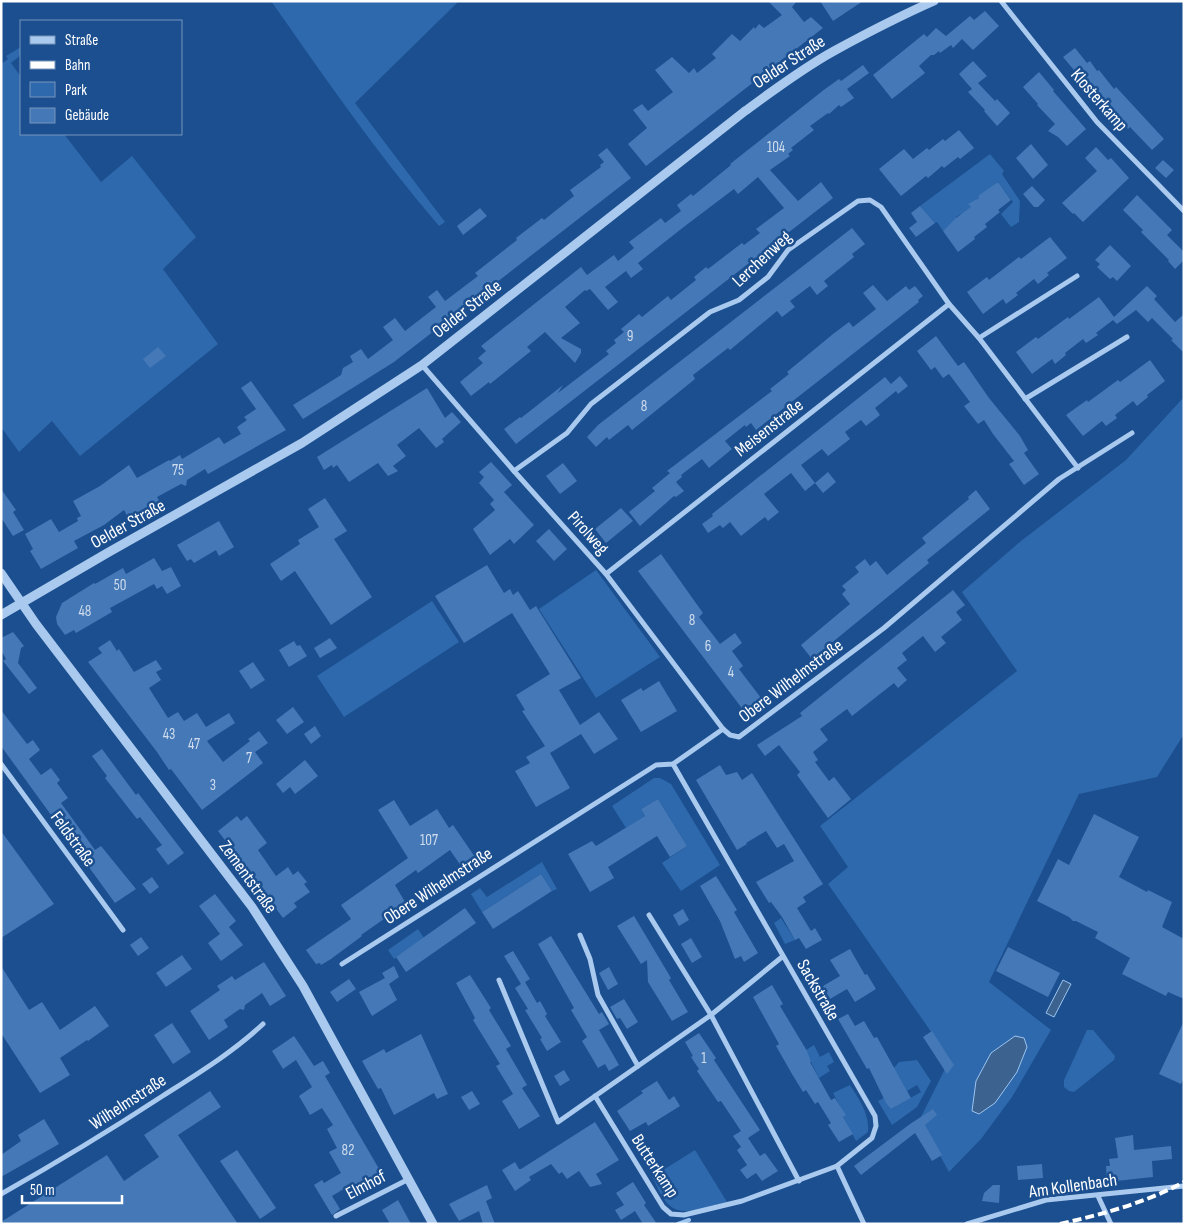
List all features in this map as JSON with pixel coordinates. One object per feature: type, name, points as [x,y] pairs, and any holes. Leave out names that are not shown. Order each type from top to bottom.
[{"type":"street","name":"Oelder Straße","points":[[1,615],[302,443],[422,365],[745,111],[788,80],[833,51],[934,1]]},
{"type":"street","name":"Klosterkamp","points":[[1001,1],[1097,122],[1184,211]]},
{"type":"street","name":"Lerchenweg","points":[[514,471],[567,433],[591,404],[710,312],[739,300],[768,277],[788,250],[858,201],[870,200],[881,207],[948,304],[979,338],[1078,468]]},
{"type":"street","points":[[979,338],[1077,276]]},
{"type":"street","name":"Meisenstraße","points":[[606,574],[948,304]]},
{"type":"street","points":[[1025,399],[1127,336]]},
{"type":"street","name":"Pirolweg","points":[[422,365],[606,574],[723,729]]},
{"type":"street","name":"Obere Wilhelmstraße","points":[[342,964],[656,764],[673,764],[723,729],[730,735],[739,737],[884,628],[1060,479],[1132,433]]},
{"type":"street","name":"Zementstraße","points":[[1,573],[83,687],[252,907],[304,986],[432,1224]]},
{"type":"street","name":"Feldstraße","points":[[1,764],[124,930]]},
{"type":"street","name":"Sackstraße","points":[[673,764],[782,957],[875,1116],[876,1126],[872,1138],[837,1166]]},
{"type":"street","points":[[649,914],[710,1015],[799,1181]]},
{"type":"street","points":[[580,935],[590,958],[598,995],[638,1066]]},
{"type":"street","points":[[499,980],[558,1122],[710,1015],[782,957]]},
{"type":"street","name":"Wilhelmstraße","points":[[1,1194],[103,1135],[225,1056],[263,1024]]},
{"type":"street","name":"Butterkamp","points":[[595,1096],[663,1207],[670,1214],[684,1215],[742,1201],[837,1166]]},
{"type":"street","points":[[837,1166],[864,1224]]},
{"type":"street","name":"Elmhof","points":[[336,1216],[408,1179]]},
{"type":"street","name":"Am Kollenbach","points":[[967,1224],[1046,1200],[1184,1186]]},
{"type":"street","points":[[1098,1196],[1111,1224]]},
{"type":"green space","points":[[271,1],[459,1],[355,103],[445,222],[439,226],[416,199],[352,116]]},
{"type":"green space","points":[[20,48],[20,56],[11,63],[20,76],[20,135],[65,135],[101,182],[132,156],[196,237],[163,269],[218,344],[80,456],[52,421],[19,452],[1,427],[1,64],[8,59],[6,56]]},
{"type":"green space","points":[[990,154],[1004,171],[1002,174],[1020,201],[1019,222],[1011,227],[1001,214],[1013,202],[998,182],[970,205],[968,204],[972,208],[956,217],[957,220],[943,231],[937,222],[935,223],[920,206]]},
{"type":"green space","points":[[1184,397],[1184,734],[1157,777],[1079,794],[989,982],[1051,1030],[1012,1097],[981,1139],[949,1172],[920,1119],[950,1059],[828,884],[848,867],[820,826],[1017,671],[962,592],[1021,541],[1126,460]]},
{"type":"green space","points":[[596,570],[660,657],[596,698],[539,609]]},
{"type":"green space","points":[[432,601],[459,642],[344,717],[317,676]]},
{"type":"green space","points":[[654,778],[660,778],[671,784],[720,865],[681,891],[662,863],[687,846],[658,799],[641,809],[645,816],[626,828],[612,806]]},
{"type":"green space","points":[[542,862],[557,889],[552,891],[541,874],[482,912],[471,894],[480,888],[487,897]]},
{"type":"green space","points":[[781,918],[795,940],[785,944],[774,923]]},
{"type":"green space","points":[[418,929],[424,938],[394,959],[388,950]]},
{"type":"green space","points":[[1087,1030],[1093,1030],[1115,1056],[1114,1060],[1074,1092],[1069,1091],[1064,1087],[1064,1080]]},
{"type":"green space","points":[[814,1045],[820,1057],[829,1052],[834,1062],[827,1066],[830,1071],[819,1078],[806,1052],[806,1050]]},
{"type":"green space","points":[[917,1060],[931,1081],[917,1107],[892,1125],[878,1101],[884,1098],[891,1109],[921,1092],[917,1085],[907,1091],[894,1068],[899,1062]]},
{"type":"green space","points":[[850,1085],[863,1107],[868,1126],[868,1132],[856,1141],[833,1093]]},
{"type":"green space","points":[[695,1150],[727,1202],[696,1210],[681,1211],[668,1204],[652,1177]]},
{"type":"shaded area","points":[[1063,980],[1071,984],[1054,1017],[1046,1013]]},
{"type":"shaded area","points":[[1015,1036],[1024,1038],[1027,1047],[1017,1072],[995,1103],[979,1114],[972,1111],[976,1081],[991,1053]]},
{"type":"building","points":[[768,1],[797,1],[792,7],[804,22],[811,17],[823,28],[646,166],[628,144],[647,128],[633,110],[642,104],[648,111],[673,92],[655,70],[672,57],[689,73],[694,68],[697,73],[716,58],[712,54],[732,34],[740,41],[754,27],[755,29],[759,24],[764,28],[782,15]]},
{"type":"building","points":[[820,1],[863,1],[833,21]]},
{"type":"building","points":[[985,11],[999,26],[973,50],[962,39],[953,48],[951,45],[940,53],[939,51],[931,55],[919,66],[925,73],[892,99],[873,75],[924,34],[927,37],[936,28],[946,36],[970,16],[974,20]]},
{"type":"building","points":[[1075,48],[1087,63],[1090,61],[1097,71],[1099,70],[1114,89],[1116,87],[1164,139],[1152,150],[1130,127],[1128,129],[1102,99],[1100,101],[1063,57]]},
{"type":"building","points":[[973,61],[987,76],[978,83],[995,101],[997,99],[1010,113],[997,126],[968,92],[972,89],[959,74]]},
{"type":"building","points":[[863,65],[869,73],[847,89],[854,98],[841,107],[839,105],[810,126],[814,130],[791,148],[793,150],[788,154],[790,156],[770,170],[798,201],[821,182],[833,198],[516,444],[504,429],[563,385],[558,393],[609,354],[606,351],[616,343],[614,340],[624,332],[621,329],[639,314],[642,317],[668,296],[671,300],[696,280],[694,277],[706,267],[708,269],[742,243],[744,245],[760,233],[756,229],[784,208],[758,177],[738,194],[734,189],[638,263],[643,269],[631,278],[626,271],[605,287],[618,302],[608,310],[590,289],[585,290],[565,307],[580,323],[561,338],[581,349],[581,353],[575,363],[545,332],[527,347],[531,351],[490,384],[489,382],[471,396],[460,382],[483,363],[478,358],[486,351],[481,346],[581,267],[587,275],[614,255],[618,261],[634,248],[629,242],[661,218],[665,223],[681,211],[677,205],[691,194],[693,196],[730,164],[825,89],[839,79],[841,81]]},
{"type":"building","points":[[1039,72],[1086,129],[1067,146],[1048,131],[1055,124],[1023,87]]},
{"type":"building","points":[[959,130],[974,148],[944,168],[942,166],[928,178],[926,176],[901,196],[879,169],[904,149],[913,159],[943,139],[945,141]]},
{"type":"building","points":[[1031,144],[1048,165],[1033,179],[1016,158]]},
{"type":"building","points":[[1096,147],[1108,160],[1111,158],[1129,178],[1083,222],[1062,203],[1097,171],[1085,158]]},
{"type":"building","points":[[607,148],[631,178],[394,362],[303,419],[293,405],[341,375],[343,368],[353,362],[350,356],[361,349],[368,359],[393,340],[383,327],[395,318],[405,331],[436,307],[428,297],[437,290],[445,301],[478,276],[475,273],[517,240],[516,238],[542,218],[544,220],[574,196],[570,190],[601,167],[600,165],[604,162],[598,155]]},
{"type":"building","points":[[1163,160],[1174,170],[1166,178],[1155,168]]},
{"type":"building","points":[[998,182],[1011,200],[985,224],[987,227],[974,237],[975,239],[958,252],[943,231],[971,207],[968,204],[979,198],[978,196]]},
{"type":"building","points":[[1032,186],[1045,200],[1038,207],[1034,207],[1023,194]]},
{"type":"building","points":[[1137,195],[1172,230],[1167,235],[1184,252],[1184,260],[1175,269],[1169,260],[1141,232],[1143,230],[1123,210]]},
{"type":"building","points":[[920,206],[935,223],[916,237],[909,228],[917,222],[911,213]]},
{"type":"building","points":[[480,208],[487,216],[463,235],[457,226]]},
{"type":"building","points":[[852,228],[865,244],[852,254],[854,257],[824,281],[828,286],[817,295],[810,286],[790,301],[795,307],[782,317],[777,311],[730,350],[728,348],[693,375],[695,379],[632,430],[628,425],[609,440],[607,437],[596,447],[587,437],[598,425]]},
{"type":"building","points":[[1050,237],[1067,258],[1047,273],[1049,275],[1038,284],[1034,279],[1016,293],[1018,295],[1006,304],[1003,299],[983,314],[967,292],[987,277],[989,280],[1019,257],[1021,259]]},
{"type":"building","points":[[1110,245],[1131,266],[1117,281],[1113,277],[1110,279],[1097,267],[1100,264],[1095,260]]},
{"type":"building","points":[[873,285],[887,301],[906,286],[909,290],[915,286],[923,296],[918,300],[919,302],[756,430],[751,423],[746,427],[745,425],[725,441],[732,449],[709,468],[702,459],[681,475],[682,477],[676,482],[684,491],[676,497],[674,496],[640,526],[629,512],[655,491],[652,488],[670,473],[667,471],[772,391],[770,389],[789,374],[787,372],[833,334],[849,322],[853,327],[876,309],[863,293]]},
{"type":"building","points":[[1147,286],[1157,296],[1154,299],[1175,322],[1184,314],[1184,353],[1152,318],[1148,322],[1136,310],[1117,324],[1113,320],[1096,333],[1098,335],[1086,343],[1083,339],[1065,353],[1066,355],[1055,364],[1052,359],[1032,374],[1016,352],[1068,317],[1069,319],[1099,297],[1114,317]]},
{"type":"building","points":[[936,336],[958,366],[964,362],[989,398],[1020,436],[1028,450],[1024,453],[1039,474],[1024,485],[1009,464],[1014,461],[984,420],[978,424],[964,406],[970,402],[949,374],[943,378],[935,367],[931,370],[917,351]]},
{"type":"building","points":[[158,347],[166,356],[150,368],[143,359]]},
{"type":"building","points":[[1150,360],[1165,381],[1147,395],[1148,397],[1137,406],[1133,401],[1115,415],[1117,418],[1106,426],[1102,421],[1083,436],[1066,415],[1118,380],[1120,382]]},
{"type":"building","points":[[900,376],[908,386],[898,394],[896,391],[875,408],[880,415],[866,426],[861,420],[845,432],[850,439],[828,456],[822,449],[801,465],[815,483],[805,491],[791,473],[764,494],[779,512],[768,521],[765,517],[741,536],[730,522],[723,528],[720,525],[708,533],[702,524],[713,516],[712,514],[885,377],[891,384]]},
{"type":"building","points":[[251,381],[286,430],[208,474],[205,469],[187,480],[186,486],[181,484],[157,497],[160,502],[129,519],[124,510],[104,525],[74,541],[78,548],[41,569],[30,551],[33,549],[25,534],[51,519],[59,532],[78,521],[77,518],[81,516],[73,501],[100,486],[129,465],[137,478],[180,455],[182,459],[219,437],[224,444],[241,434],[237,427],[247,420],[244,417],[256,409],[241,388]]},
{"type":"building","points":[[427,388],[445,418],[452,412],[461,422],[442,439],[444,442],[436,448],[419,428],[397,445],[406,456],[393,466],[398,471],[388,476],[378,463],[349,482],[337,465],[333,468],[332,465],[324,470],[317,457]]},
{"type":"building","points":[[491,462],[512,485],[504,492],[534,525],[514,544],[510,539],[490,555],[473,529],[495,510],[490,504],[494,500],[479,483],[484,477],[479,472]]},
{"type":"building","points":[[563,463],[577,481],[560,494],[546,476]]},
{"type":"building","points":[[828,472],[836,482],[823,493],[815,483]]},
{"type":"building","points":[[1,489],[16,510],[13,512],[24,530],[13,536],[1,520]]},
{"type":"building","points":[[976,490],[990,509],[927,560],[929,563],[812,659],[801,645],[850,604],[842,594],[846,590],[842,586],[859,572],[855,567],[865,559],[870,566],[876,561],[887,575],[926,543],[922,538],[969,499],[968,497]]},
{"type":"building","points":[[325,498],[347,531],[334,539],[372,597],[331,625],[295,571],[281,581],[270,564],[300,544],[298,540],[319,527],[308,509]]},
{"type":"building","points":[[621,508],[633,521],[606,543],[595,529]]},
{"type":"building","points":[[219,521],[234,547],[219,556],[216,550],[194,563],[191,559],[187,561],[177,545]]},
{"type":"building","points":[[549,529],[567,549],[554,561],[536,541]]},
{"type":"building","points":[[661,554],[703,613],[699,617],[720,644],[735,633],[742,643],[732,651],[743,666],[739,669],[761,698],[744,711],[638,571]]},
{"type":"building","points":[[154,558],[162,571],[171,567],[181,586],[167,594],[162,586],[157,589],[154,584],[110,608],[112,612],[76,633],[74,630],[65,635],[57,624],[56,617],[62,603],[123,568],[126,574]]},
{"type":"building","points":[[487,565],[504,593],[510,589],[513,595],[518,591],[530,610],[536,606],[581,678],[559,690],[580,725],[599,712],[618,739],[594,754],[581,734],[550,753],[570,788],[536,807],[515,771],[530,763],[526,757],[545,746],[522,711],[525,710],[516,695],[550,674],[512,613],[464,643],[435,596]]},
{"type":"building","points":[[953,590],[965,605],[956,612],[962,620],[941,637],[946,643],[935,652],[923,636],[902,653],[907,660],[897,668],[907,680],[898,688],[894,683],[852,716],[847,709],[820,729],[828,740],[813,752],[818,760],[815,762],[829,781],[834,777],[851,799],[828,818],[797,775],[800,772],[779,745],[765,756],[757,745],[802,716],[800,713]]},
{"type":"building","points":[[13,632],[24,646],[21,648],[18,663],[37,688],[29,694],[3,661],[6,659],[1,650],[1,638]]},
{"type":"building","points":[[330,638],[337,648],[320,658],[314,648]]},
{"type":"building","points":[[110,640],[117,651],[119,649],[134,672],[156,660],[162,669],[156,672],[161,680],[149,688],[168,718],[178,712],[184,721],[197,713],[206,727],[229,713],[235,723],[207,741],[223,762],[250,741],[248,739],[259,731],[268,743],[255,752],[263,763],[202,810],[171,769],[169,770],[88,662],[102,653],[98,648]]},
{"type":"building","points":[[294,641],[297,646],[300,645],[307,656],[289,667],[279,650]]},
{"type":"building","points":[[253,662],[265,680],[251,689],[239,671]]},
{"type":"building","points":[[659,681],[677,711],[641,732],[621,700],[641,688],[643,691]]},
{"type":"building","points":[[293,707],[304,722],[287,734],[276,720]]},
{"type":"building","points":[[1,710],[27,744],[33,740],[40,750],[29,759],[41,775],[51,768],[60,780],[57,783],[68,798],[61,803],[95,850],[101,846],[136,889],[115,903],[1,746]]},
{"type":"building","points":[[315,726],[321,736],[311,744],[304,734]]},
{"type":"building","points":[[102,749],[136,795],[138,793],[184,853],[168,865],[156,849],[162,845],[140,817],[137,819],[105,778],[107,776],[92,756]]},
{"type":"building","points":[[305,760],[318,776],[295,794],[290,787],[283,793],[276,784]]},
{"type":"building","points":[[720,765],[726,775],[737,772],[742,780],[752,773],[823,884],[803,897],[806,902],[797,908],[811,931],[815,928],[822,940],[806,949],[799,938],[795,940],[782,917],[771,902],[769,903],[756,882],[794,861],[784,844],[777,848],[766,831],[737,850],[696,780]]},
{"type":"building","points":[[658,799],[687,846],[670,857],[657,836],[608,867],[614,878],[590,892],[568,854],[592,841],[596,846],[645,816],[641,809]]},
{"type":"building","points":[[394,800],[410,826],[437,809],[449,828],[453,825],[475,857],[461,866],[450,850],[418,873],[416,870],[395,885],[408,907],[396,914],[394,912],[331,959],[321,965],[320,963],[316,964],[306,950],[351,919],[341,905],[408,858],[378,810]]},
{"type":"building","points":[[1094,814],[1139,837],[1119,877],[1147,892],[1148,890],[1172,902],[1162,927],[1184,939],[1184,999],[1168,992],[1166,996],[1122,974],[1130,958],[1095,938],[1098,932],[1073,921],[1069,917],[1037,901],[1058,859],[1069,865]]},
{"type":"building","points":[[237,816],[241,821],[247,816],[267,843],[258,850],[276,876],[288,867],[293,875],[298,871],[307,882],[304,884],[310,892],[294,903],[297,907],[283,918],[218,831]]},
{"type":"building","points":[[1,831],[54,904],[1,938]]},
{"type":"building","points":[[541,874],[552,891],[493,929],[482,912]]},
{"type":"building","points":[[716,876],[737,910],[734,912],[758,953],[744,962],[741,956],[735,959],[720,921],[700,886]]},
{"type":"building","points":[[152,877],[159,887],[150,894],[142,884]]},
{"type":"building","points":[[215,894],[236,921],[229,927],[243,945],[221,961],[208,943],[220,934],[199,906]]},
{"type":"building","points":[[465,908],[476,923],[406,972],[396,957]]},
{"type":"building","points":[[683,909],[689,920],[679,926],[673,915]]},
{"type":"building","points":[[634,916],[671,978],[669,980],[688,1012],[672,1021],[648,982],[647,960],[641,964],[617,926]]},
{"type":"building","points":[[551,936],[599,1014],[602,1012],[609,1024],[599,1030],[619,1065],[609,1071],[605,1064],[598,1068],[582,1041],[587,1037],[571,1010],[574,1008],[538,944]]},
{"type":"building","points":[[141,937],[149,948],[138,956],[130,945]]},
{"type":"building","points":[[691,938],[702,957],[692,963],[681,944]]},
{"type":"building","points":[[1008,947],[1060,973],[1048,997],[996,971]]},
{"type":"building","points":[[850,949],[865,975],[867,974],[876,989],[855,1002],[847,989],[830,999],[823,986],[840,976],[830,960]]},
{"type":"building","points":[[513,951],[530,979],[525,982],[537,1003],[540,1001],[547,1014],[545,1016],[561,1042],[547,1051],[540,1039],[542,1038],[525,1010],[528,1009],[515,988],[521,984],[504,956]]},
{"type":"building","points":[[182,955],[192,969],[166,987],[156,973]]},
{"type":"building","points":[[264,962],[286,996],[270,1006],[262,993],[245,1005],[244,1010],[240,1009],[224,1020],[228,1027],[209,1040],[190,1011],[220,990],[217,986],[232,976],[235,980]]},
{"type":"building","points":[[1,966],[29,1010],[42,1002],[60,1030],[95,1006],[109,1026],[60,1058],[70,1075],[40,1093],[1,1033]]},
{"type":"building","points":[[394,966],[399,977],[389,984],[397,1000],[372,1016],[359,992],[385,978],[382,973]]},
{"type":"building","points":[[609,967],[618,984],[608,990],[599,973]]},
{"type":"building","points":[[470,975],[491,1008],[489,1010],[511,1046],[506,1049],[527,1085],[522,1088],[540,1116],[519,1129],[502,1101],[513,1094],[496,1066],[500,1064],[473,1020],[475,1018],[456,983]]},
{"type":"building","points":[[349,979],[356,989],[337,1002],[330,992]]},
{"type":"building","points":[[772,985],[783,1004],[780,1006],[807,1051],[810,1062],[831,1100],[835,1098],[846,1115],[843,1117],[853,1134],[839,1142],[828,1125],[831,1123],[818,1102],[815,1104],[806,1090],[803,1092],[792,1074],[776,1046],[779,1044],[753,997]]},
{"type":"building","points":[[624,999],[638,1022],[627,1029],[620,1018],[617,1019],[610,1007]]},
{"type":"building","points":[[848,1014],[855,1026],[864,1021],[874,1038],[877,1037],[911,1098],[891,1109],[886,1103],[869,1068],[867,1069],[838,1019]]},
{"type":"building","points":[[1184,1021],[1184,1078],[1181,1084],[1159,1074]]},
{"type":"building","points":[[172,1023],[191,1052],[173,1064],[154,1035]]},
{"type":"building","points":[[932,1031],[954,1065],[947,1074],[923,1037]]},
{"type":"building","points":[[699,1033],[716,1058],[714,1060],[760,1130],[748,1138],[760,1156],[765,1153],[778,1171],[762,1181],[756,1173],[747,1179],[740,1170],[747,1165],[737,1150],[741,1147],[733,1136],[741,1131],[721,1101],[718,1102],[697,1071],[699,1069],[691,1057],[693,1056],[685,1042]]},
{"type":"building","points":[[421,1034],[448,1094],[437,1099],[434,1093],[394,1115],[381,1088],[378,1089],[362,1061],[384,1049],[386,1053]]},
{"type":"building","points":[[294,1036],[314,1066],[323,1061],[330,1073],[325,1076],[382,1174],[363,1185],[361,1182],[354,1186],[352,1184],[332,1196],[340,1209],[332,1215],[314,1185],[322,1180],[324,1183],[341,1173],[329,1152],[337,1148],[327,1129],[333,1125],[322,1108],[310,1115],[299,1096],[312,1087],[296,1060],[283,1069],[272,1051]]},
{"type":"building","points":[[564,1070],[570,1080],[560,1086],[554,1076]]},
{"type":"building","points":[[657,1081],[669,1100],[674,1096],[680,1106],[648,1126],[646,1122],[630,1131],[617,1111],[643,1093],[641,1091]]},
{"type":"building","points":[[210,1091],[221,1107],[178,1135],[238,1224],[1,1224],[1,1222],[107,1155],[124,1181],[159,1157],[144,1135]]},
{"type":"building","points":[[472,1091],[480,1104],[469,1110],[461,1097]]},
{"type":"building","points":[[933,1109],[937,1115],[925,1125],[942,1155],[932,1161],[915,1133],[861,1175],[854,1166]]},
{"type":"building","points":[[44,1119],[59,1144],[1,1177],[1,1155],[21,1141],[18,1135]]},
{"type":"building","points":[[595,1122],[619,1160],[596,1174],[602,1184],[590,1187],[579,1171],[567,1179],[562,1172],[559,1174],[551,1164],[529,1177],[531,1180],[515,1191],[502,1170],[515,1162],[519,1169],[521,1169]]},
{"type":"building","points":[[1133,1135],[1134,1150],[1171,1146],[1172,1159],[1152,1161],[1153,1177],[1107,1182],[1106,1166],[1110,1166],[1109,1159],[1118,1158],[1115,1138]]},
{"type":"building","points":[[237,1150],[276,1208],[260,1219],[220,1161]]},
{"type":"building","points":[[1042,1164],[1043,1178],[1018,1180],[1017,1166]]},
{"type":"building","points":[[633,1182],[646,1203],[644,1205],[657,1224],[643,1224],[635,1211],[621,1220],[615,1210],[624,1205],[616,1193]]},
{"type":"building","points":[[487,1185],[492,1198],[486,1201],[495,1224],[483,1224],[479,1211],[459,1221],[449,1204]]},
{"type":"building","points":[[993,1185],[1000,1185],[999,1203],[982,1201],[984,1193]]},
{"type":"building","points":[[398,1200],[411,1224],[390,1224],[382,1210]]},
{"type":"waterway","points":[[678,1224],[689,1220]]},
{"type":"railway","points":[[1060,1224],[1124,1207],[1184,1182]]}]
